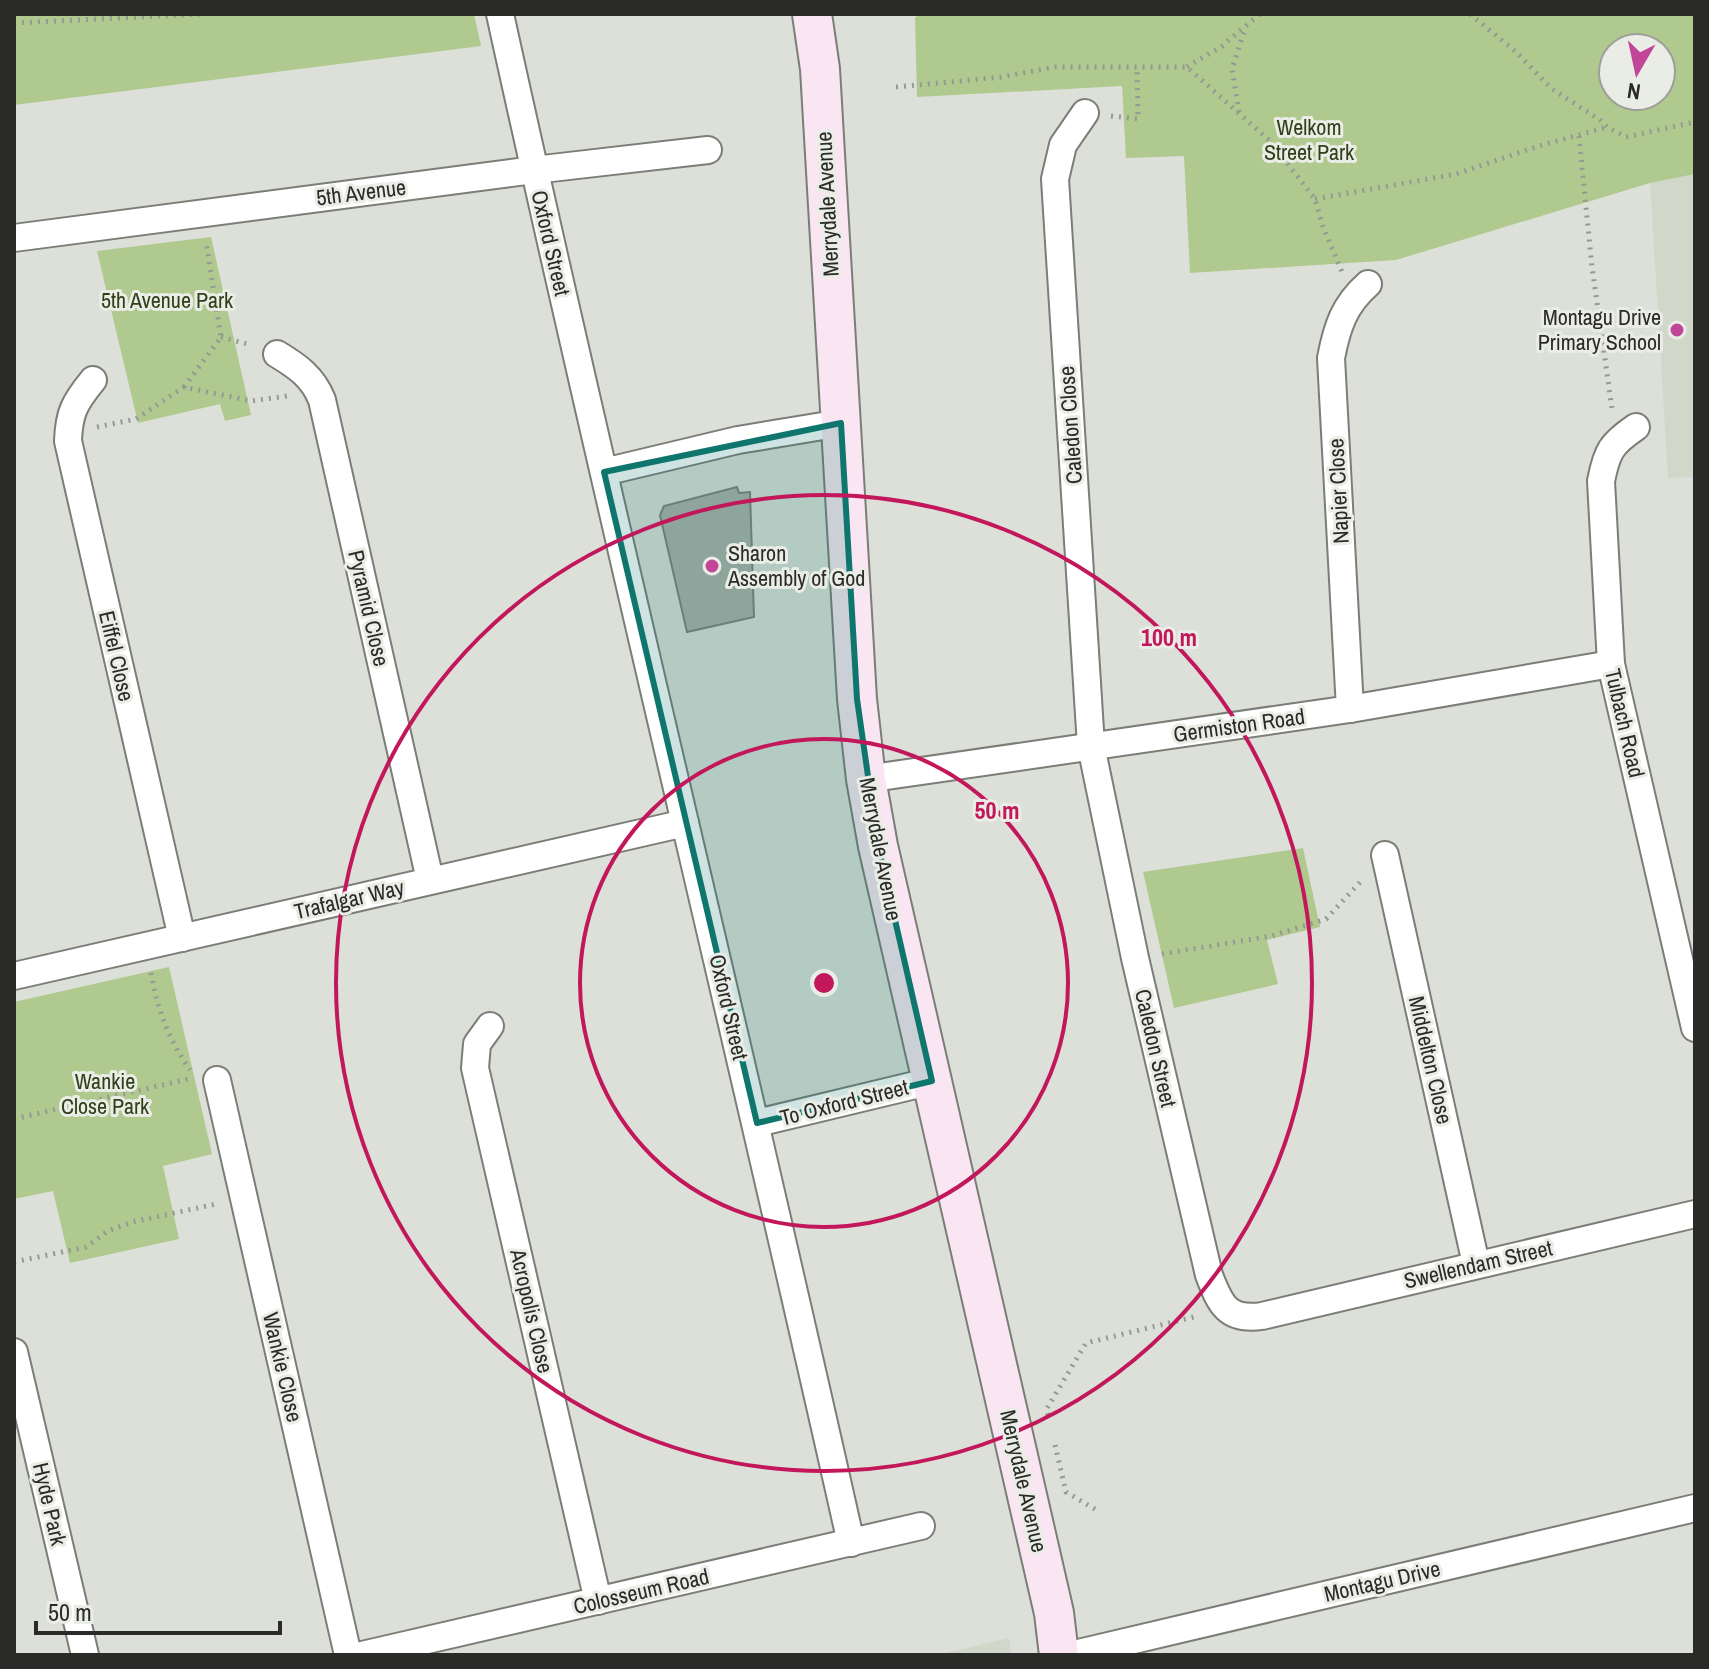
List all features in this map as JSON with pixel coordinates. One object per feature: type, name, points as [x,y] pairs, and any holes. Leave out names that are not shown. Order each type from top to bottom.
[{"type":"street","name":"Oxford Street","points":[[500,14],[851,1543]]},
{"type":"street","name":"Merrydale Avenue","points":[[812,14],[820,69],[857,699],[866,779],[878,846],[1054,1613],[1059,1655]]},
{"type":"street","name":"Merrydale Avenue","points":[[820,69],[834,14]]},
{"type":"street","name":"Caledon Close","points":[[1085,113],[1063,145],[1055,179],[1091,746]]},
{"type":"street","name":"5th Avenue","points":[[14,238],[708,150]]},
{"type":"street","name":"Napier Close","points":[[1350,709],[1331,358],[1342,314],[1361,291]]},
{"type":"street","name":"Pyramid Close","points":[[277,354],[301,369],[322,400],[430,880]]},
{"type":"street","name":"Eiffel Close","points":[[93,380],[75,401],[70,416],[69,451],[182,938]]},
{"type":"street","points":[[604,472],[738,440],[841,423]]},
{"type":"street","name":"Tulbach Road","points":[[1626,434],[1606,456],[1601,481],[1611,664],[1695,1028]]},
{"type":"street","name":"Germiston Road","points":[[866,779],[1350,709],[1611,664]]},
{"type":"street","name":"Caledon Street","points":[[1091,746],[1135,958],[1209,1275],[1226,1309]]},
{"type":"street","name":"Trafalgar Way","points":[[14,976],[685,823]]},
{"type":"street","name":"Middelton Close","points":[[1385,855],[1476,1264]]},
{"type":"street","name":"Acropolis Close","points":[[490,1026],[477,1044],[475,1068],[598,1601]]},
{"type":"street","name":"Wankie Close","points":[[217,1080],[348,1655]]},
{"type":"street","name":"To Oxford Street","points":[[757,1123],[932,1081]]},
{"type":"street","name":"Swellendam Street","points":[[1226,1309],[1241,1316],[1262,1316],[1695,1214]]},
{"type":"street","name":"Hyde Park","points":[[14,1352],[85,1655]]},
{"type":"street","name":"Montagu Drive","points":[[1070,1655],[1695,1508]]},
{"type":"street","name":"Colosseum Road","points":[[362,1655],[921,1526]]},
{"type":"street","name":"Merrydale Avenue","points":[[1054,1613],[1070,1655]]},
{"type":"path","points":[[14,23],[202,14]]},
{"type":"path","points":[[896,87],[1001,77],[1055,67],[1187,67],[1245,28],[1260,14]]},
{"type":"path","points":[[1470,14],[1515,51],[1552,89],[1626,137],[1695,122]]},
{"type":"path","points":[[1239,113],[1232,69],[1245,28]]},
{"type":"path","points":[[1085,113],[1138,119],[1137,67]]},
{"type":"path","points":[[1187,67],[1270,141],[1315,199],[1323,227],[1361,291]]},
{"type":"path","points":[[1315,199],[1456,174],[1607,127]]},
{"type":"path","points":[[1579,136],[1592,267],[1626,434]]},
{"type":"path","points":[[136,419],[184,387],[221,337],[204,232]]},
{"type":"path","points":[[221,337],[238,340]]},
{"type":"path","points":[[184,387],[251,401]]},
{"type":"path","points":[[1135,958],[1271,936],[1326,919],[1385,855]]},
{"type":"path","points":[[14,1119],[196,1077],[172,1044],[156,1001],[151,973]]},
{"type":"path","points":[[14,1262],[86,1247],[108,1231],[132,1222],[244,1199]]},
{"type":"path","points":[[1050,1424],[1046,1410],[1086,1343],[1226,1309]]},
{"type":"path","points":[[1053,1437],[1066,1492],[1098,1511]]},
{"type":"highlighted area","points":[[841,423],[857,699],[878,846],[932,1081],[757,1123],[604,472]]},
{"type":"shaded area","name":"Montagu Drive Primary School","points":[[1695,174],[1695,477],[1668,478],[1650,183]]},
{"type":"shaded area","points":[[1009,1638],[1012,1655],[936,1655]]},
{"type":"green space","points":[[14,14],[474,14],[481,46],[14,105]]},
{"type":"green space","name":"Welkom Street Park","points":[[919,14],[1695,14],[1695,174],[1650,183],[1396,260],[1190,273],[1184,156],[1126,158],[1122,86],[917,97],[915,18]]},
{"type":"green space","name":"5th Avenue Park","points":[[211,237],[251,415],[225,421],[220,404],[138,423],[97,251]]},
{"type":"green space","points":[[1303,848],[1320,927],[1267,940],[1278,984],[1174,1008],[1143,872]]},
{"type":"green space","name":"Wankie Close Park","points":[[169,967],[212,1154],[163,1166],[179,1239],[70,1263],[53,1191],[14,1199],[14,1002]]},
{"type":"building","name":"Sharon Assembly of God","points":[[737,487],[739,493],[750,492],[754,617],[687,632],[660,515],[664,506]]},
{"type":"place","name":"Montagu Drive Primary School","points":[[1677,330]]},
{"type":"place","name":"Sharon Assembly of God","points":[[712,566]]}]
